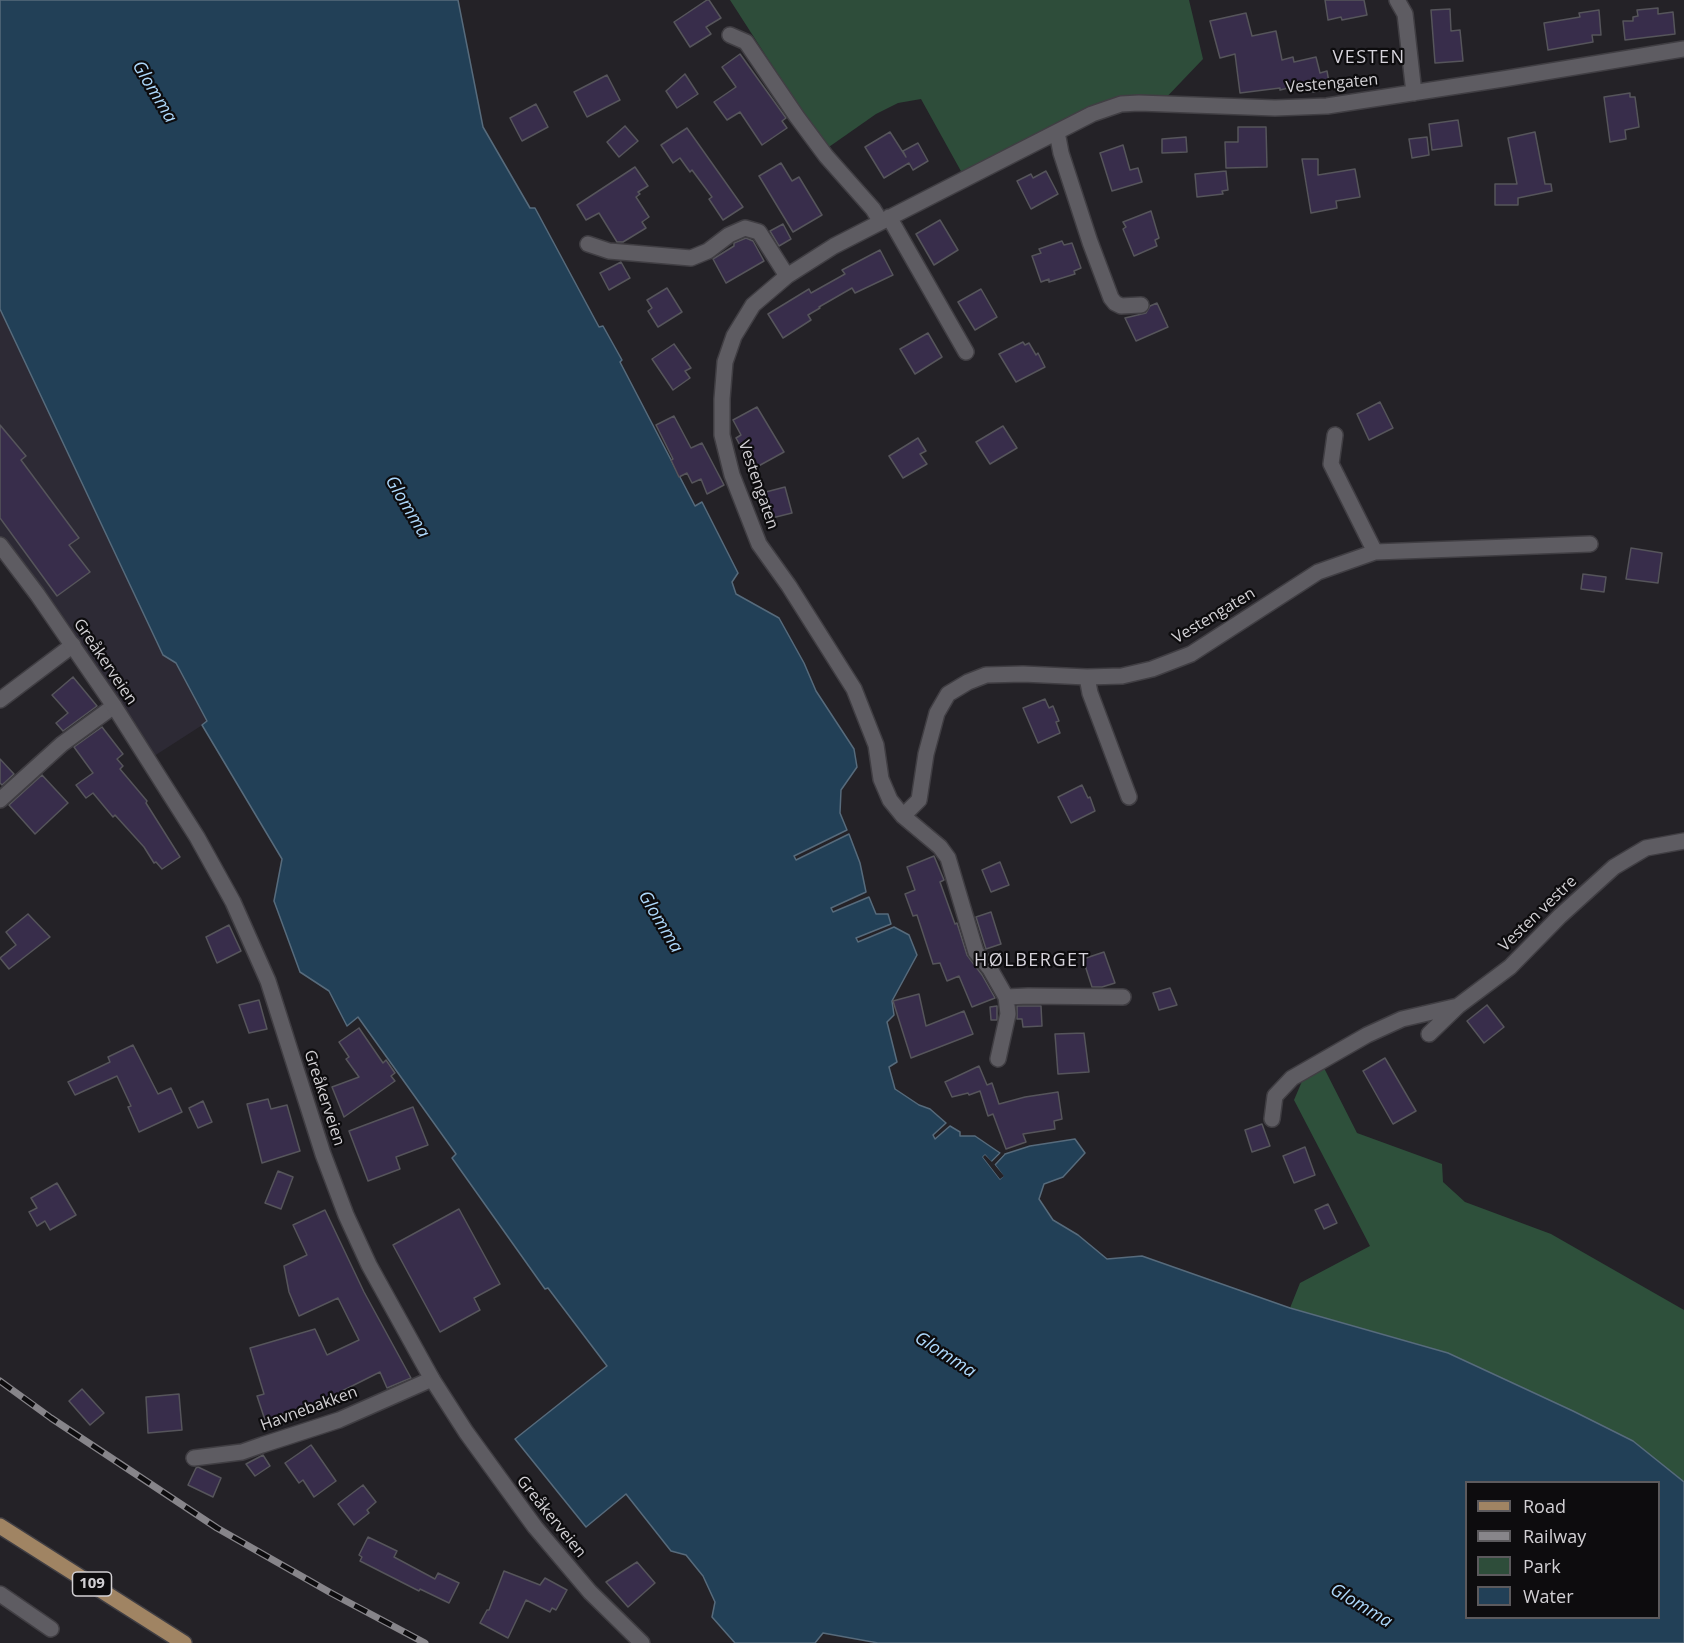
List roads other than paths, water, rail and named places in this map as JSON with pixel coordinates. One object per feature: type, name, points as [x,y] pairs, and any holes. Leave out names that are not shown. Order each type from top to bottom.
[{"type":"main road","name":"109","points":[[0,1526],[184,1643]]},
{"type":"street","points":[[1397,0],[1405,14],[1414,93]]},
{"type":"street","points":[[730,35],[746,42],[802,125],[826,156],[873,209],[885,219],[966,352]]},
{"type":"street","name":"Vestengaten","points":[[1006,997],[990,969],[976,952],[948,858],[940,847],[903,816],[890,800],[881,779],[876,745],[854,689],[789,586],[759,544],[732,475],[723,435],[722,399],[725,362],[734,336],[753,305],[786,276],[834,246],[1092,114],[1121,104],[1275,108],[1327,106],[1684,49]]},
{"type":"street","points":[[1057,132],[1061,153],[1086,232],[1111,298],[1118,305],[1129,307],[1141,305]]},
{"type":"street","points":[[588,244],[609,251],[691,258],[708,251],[729,235],[746,228],[759,232],[786,276]]},
{"type":"street","points":[[1335,435],[1331,464],[1375,552]]},
{"type":"street","name":"Vestengaten","points":[[903,816],[919,800],[937,714],[948,694],[968,682],[986,675],[1122,676],[1152,669],[1191,654],[1318,572],[1375,552],[1590,544]]},
{"type":"street","name":"Greåkerveien","points":[[0,545],[114,706],[197,837],[234,902],[268,981],[323,1154],[346,1215],[369,1265],[432,1379],[472,1441],[534,1527],[590,1592],[642,1643]]},
{"type":"street","points":[[0,700],[73,645]]},
{"type":"street","points":[[1087,677],[1090,693],[1129,797]]},
{"type":"street","points":[[0,800],[62,744],[114,706]]},
{"type":"street","name":"Vesten vestre","points":[[1429,1034],[1458,1006],[1510,967],[1560,916],[1614,867],[1646,848],[1684,840]]},
{"type":"street","points":[[998,1059],[1008,1014],[1006,997],[1123,997]]},
{"type":"street","points":[[1272,1119],[1275,1096],[1292,1078],[1368,1035],[1402,1019],[1458,1006]]},
{"type":"street","name":"Havnebakken","points":[[194,1458],[242,1452],[273,1442],[339,1420],[432,1379]]},
{"type":"street","points":[[0,1594],[51,1629]]},
{"type":"water","name":"Glomma","points":[[0,0],[458,0],[483,127],[530,208],[535,208],[599,327],[603,326],[695,506],[702,502],[738,573],[732,582],[736,594],[779,618],[804,663],[816,691],[854,749],[857,767],[841,790],[840,813],[847,830],[794,856],[796,860],[849,834],[860,863],[866,892],[831,908],[833,912],[869,897],[876,914],[888,914],[891,924],[856,938],[858,942],[894,927],[909,935],[917,955],[892,1001],[894,1015],[887,1022],[897,1062],[889,1067],[895,1089],[919,1105],[930,1109],[946,1123],[933,1135],[935,1139],[950,1126],[960,1132],[960,1136],[975,1136],[1000,1153],[991,1162],[985,1155],[983,1157],[1000,1179],[1003,1176],[995,1165],[1005,1154],[1030,1146],[1075,1139],[1085,1153],[1063,1177],[1044,1184],[1039,1199],[1053,1220],[1078,1235],[1107,1259],[1142,1256],[1290,1308],[1448,1353],[1633,1441],[1684,1482],[1684,1643],[878,1643],[823,1633],[815,1643],[735,1643],[712,1617],[715,1602],[703,1576],[686,1555],[671,1551],[626,1494],[586,1527],[515,1439],[607,1366],[548,1288],[545,1289],[452,1158],[456,1154],[358,1017],[347,1026],[329,991],[300,972],[274,901],[282,859],[202,725],[207,721],[176,663],[163,655],[0,309]]},
{"type":"railway","points":[[0,1381],[51,1418],[217,1528],[425,1643]]},
{"type":"district","name":"VESTEN","points":[[1369,58]]},
{"type":"district","name":"HØLBERGET","points":[[1032,961]]}]
